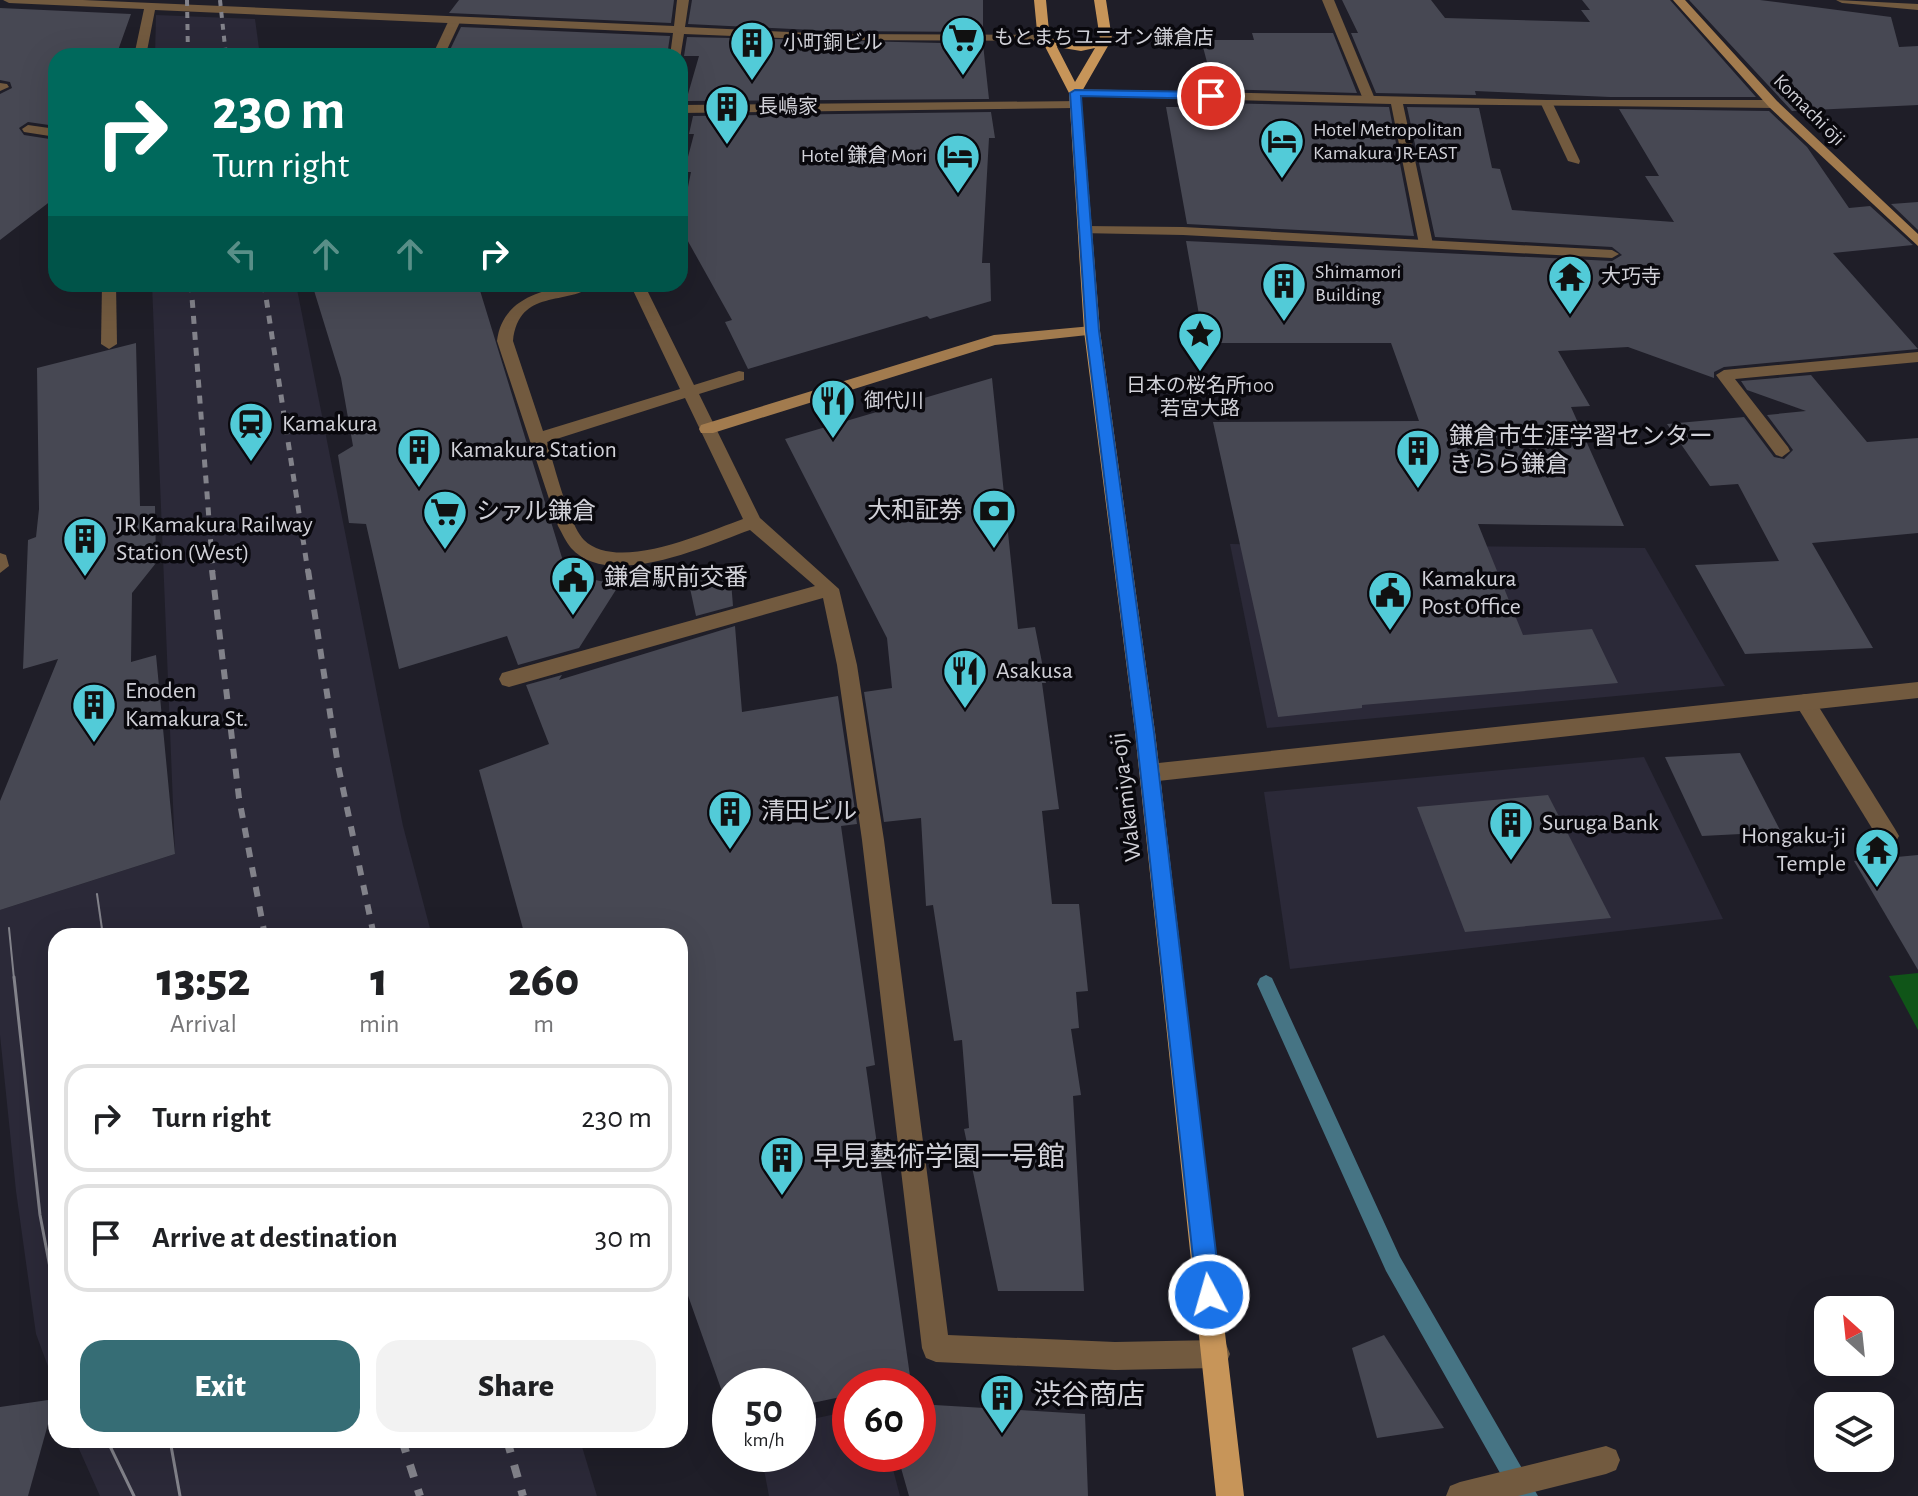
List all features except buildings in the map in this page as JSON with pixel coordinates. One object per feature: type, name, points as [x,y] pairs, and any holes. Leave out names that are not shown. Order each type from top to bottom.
[{"type":"main road","points":[[1040,0],[1047,40],[1076,98]]},
{"type":"main road","points":[[1076,98],[1104,42],[1100,0]]},
{"type":"main road","points":[[1047,40],[1071,48],[1104,42]]},
{"type":"main road","name":"Wakamiya-oji","points":[[1076,98],[1092,331],[1149,773],[1230,1496]]},
{"type":"street","points":[[9,0],[150,7],[271,6],[454,22],[833,37],[1047,40]]},
{"type":"street","points":[[677,48],[683,0]]},
{"type":"street","points":[[1328,0],[1369,99]]},
{"type":"street","name":"Komachi ōji","points":[[1679,0],[1773,104],[1918,242]]},
{"type":"street","points":[[1842,0],[1918,7]]},
{"type":"street","points":[[142,48],[150,7]]},
{"type":"street","points":[[442,48],[454,22]]},
{"type":"street","points":[[688,109],[1076,98],[1773,104]]},
{"type":"street","points":[[1396,99],[1426,244]]},
{"type":"street","points":[[1547,104],[1574,161]]},
{"type":"street","points":[[28,129],[48,131]]},
{"type":"street","points":[[31,149],[48,136]]},
{"type":"street","points":[[1084,230],[1183,231],[1612,254]]},
{"type":"street","points":[[109,292],[109,344]]},
{"type":"street","points":[[558,292],[522,305],[504,328],[505,341],[567,526],[579,547],[615,560],[643,558],[753,522]]},
{"type":"street","points":[[641,292],[753,522],[830,589],[847,665],[873,840],[936,1348],[1115,1356],[1216,1354]]},
{"type":"street","points":[[707,429],[994,340],[1092,331]]},
{"type":"street","points":[[1782,451],[1724,375],[1918,357]]},
{"type":"street","points":[[537,439],[739,376]]},
{"type":"street","points":[[509,679],[830,589]]},
{"type":"street","points":[[1149,773],[1918,690]]},
{"type":"street","points":[[1805,702],[1888,836]]},
{"type":"street","points":[[1460,1496],[1606,1460]]},
{"type":"shaded area","points":[[156,15],[255,19],[259,48],[155,48]]},
{"type":"shaded area","points":[[152,292],[298,292],[403,826],[430,928],[48,928],[48,1366],[36,1334],[16,1191],[0,1035],[0,910],[175,854]]},
{"type":"shaded area","name":"Kamakura Post Office","points":[[1230,544],[1645,548],[1725,686],[1267,728]]},
{"type":"shaded area","points":[[1644,757],[1723,919],[1290,969],[1264,792]]},
{"type":"shaded area","points":[[832,1415],[832,1472],[894,1472],[900,1496],[769,1496],[764,1472],[816,1472],[816,1418]]},
{"type":"shaded area","points":[[79,1448],[582,1448],[597,1496],[100,1496]]},
{"type":"green space","points":[[1918,973],[1918,1030],[1889,976]]},
{"type":"waterway","points":[[1266,984],[1393,1264],[1526,1496]]},
{"type":"tram line","points":[[97,894],[102,928]]},
{"type":"tram line","points":[[9,928],[14,979]]},
{"type":"tram line","points":[[14,977],[40,1215],[48,1257]]},
{"type":"tram line","points":[[111,1448],[134,1496]]},
{"type":"tram line","points":[[171,1448],[180,1496]]},
{"type":"railway","points":[[187,0],[188,48]]},
{"type":"railway","points":[[220,0],[225,48]]},
{"type":"railway","points":[[192,292],[213,572]]},
{"type":"railway","points":[[265,292],[308,572]]},
{"type":"railway","points":[[212,570],[239,798],[263,928]]},
{"type":"railway","points":[[308,570],[338,765],[372,928]]},
{"type":"railway","points":[[405,1448],[420,1496]]},
{"type":"railway","points":[[509,1448],[523,1496]]},
{"type":"place","name":"もとまちユニオン鎌倉店","points":[[963,77]]},
{"type":"place","name":"小町銅ビル","points":[[752,82]]},
{"type":"place","name":"長嶋家","points":[[727,146]]},
{"type":"place","name":"Hotel Metropolitan Kamakura JR-EAST","points":[[1282,180]]},
{"type":"place","name":"Hotel 鎌倉 Mori","points":[[958,195]]},
{"type":"place","name":"大巧寺","points":[[1570,316]]},
{"type":"place","name":"Shimamori Building","points":[[1284,323]]},
{"type":"place","name":"日本の桜名所100 若宮大路","points":[[1200,373]]},
{"type":"place","name":"御代川","points":[[833,440]]},
{"type":"place","name":"Kamakura","points":[[251,463]]},
{"type":"place","name":"Kamakura Station","points":[[419,489]]},
{"type":"place","name":"鎌倉市生涯学習センター きらら鎌倉","points":[[1418,490]]},
{"type":"place","name":"大和証券","points":[[994,550]]},
{"type":"place","name":"シァル鎌倉","points":[[445,551]]},
{"type":"place","name":"JR Kamakura Railway Station (West)","points":[[85,578]]},
{"type":"place","name":"鎌倉駅前交番","points":[[573,617]]},
{"type":"place","name":"Kamakura Post Office","points":[[1390,632]]},
{"type":"place","name":"Asakusa","points":[[965,710]]},
{"type":"place","name":"Enoden Kamakura St.","points":[[94,744]]},
{"type":"place","name":"清田ビル","points":[[730,851]]},
{"type":"place","name":"Suruga Bank","points":[[1511,862]]},
{"type":"place","name":"Hongaku-ji Temple","points":[[1877,889]]},
{"type":"place","name":"早見藝術学園一号館","points":[[782,1197]]},
{"type":"place","name":"渋谷商店","points":[[1002,1435]]},
{"type":"route","points":[[1209,1295],[1145,732],[1092,331],[1075,93],[1211,96]]}]
